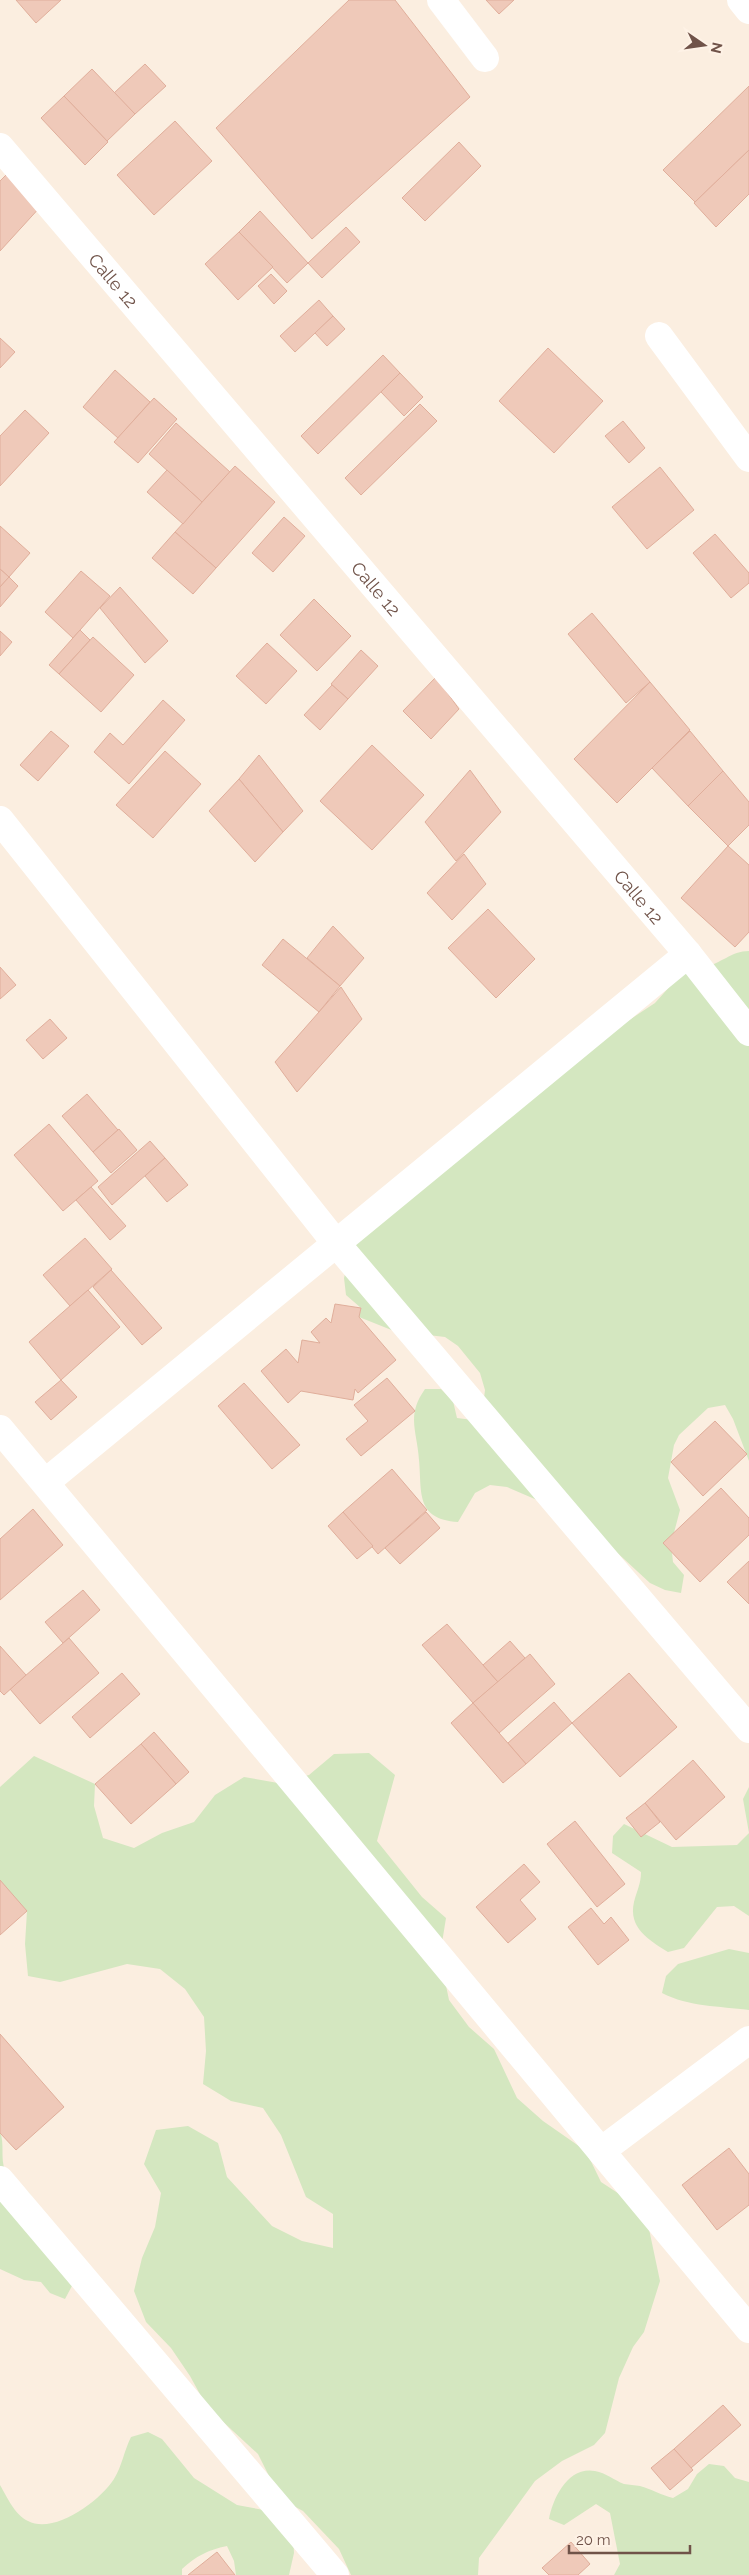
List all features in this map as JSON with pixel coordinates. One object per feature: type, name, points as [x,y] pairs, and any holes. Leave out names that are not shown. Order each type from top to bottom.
[{"type":"street","points":[[441,0],[485,58]]},
{"type":"street","points":[[741,0],[749,10]]},
{"type":"street","name":"Calle 12","points":[[0,147],[688,954],[749,1032]]},
{"type":"street","points":[[659,336],[749,458]]},
{"type":"street","points":[[0,820],[335,1242],[749,1729]]},
{"type":"street","points":[[46,1482],[335,1242],[688,954]]},
{"type":"street","points":[[0,1428],[749,2329]]},
{"type":"street","points":[[601,2151],[749,2040]]},
{"type":"street","points":[[0,2180],[335,2575]]},
{"type":"green space","points":[[749,951],[749,1461],[733,1419],[725,1405],[708,1408],[679,1435],[674,1445],[668,1478],[680,1510],[671,1544],[673,1562],[684,1575],[681,1593],[665,1590],[650,1583],[612,1548],[537,1500],[507,1487],[490,1485],[475,1493],[458,1522],[434,1516],[428,1510],[421,1493],[414,1423],[416,1407],[425,1389],[441,1389],[453,1401],[457,1418],[473,1420],[483,1406],[485,1390],[480,1373],[458,1346],[445,1337],[394,1331],[359,1317],[361,1308],[346,1295],[344,1278],[353,1242],[611,1032],[655,1003],[688,966],[704,967],[731,955]]},
{"type":"green space","points":[[369,1753],[395,1775],[377,1841],[422,1897],[446,1918],[441,1949],[442,1966],[449,2000],[469,2027],[494,2049],[517,2098],[543,2121],[586,2151],[601,2182],[630,2201],[649,2229],[660,2281],[644,2332],[633,2347],[619,2378],[605,2433],[594,2445],[562,2461],[535,2481],[479,2558],[478,2575],[351,2575],[339,2549],[303,2511],[288,2503],[273,2484],[258,2454],[207,2407],[190,2376],[171,2348],[146,2322],[134,2291],[142,2258],[155,2227],[161,2193],[144,2164],[156,2130],[188,2126],[218,2143],[227,2177],[272,2226],[302,2241],[333,2248],[333,2214],[306,2197],[281,2135],[263,2108],[231,2101],[203,2084],[206,2051],[204,2017],[185,1989],[160,1969],[127,1964],[60,1982],[28,1976],[25,1944],[27,1911],[0,1901],[0,1787],[34,1756],[95,1784],[94,1806],[103,1838],[134,1848],[162,1833],[194,1822],[215,1795],[244,1777],[278,1783],[309,1775],[334,1754]]},
{"type":"green space","points":[[749,1787],[749,1833],[743,1799]]},
{"type":"green space","points":[[624,1824],[672,1847],[737,1845],[749,1833],[749,1916],[734,1906],[717,1907],[684,1948],[668,1952],[647,1938],[637,1926],[633,1911],[641,1872],[612,1853],[613,1836]]},
{"type":"green space","points":[[729,1949],[749,1953],[749,2010],[693,2003],[672,1998],[662,1993],[666,1976],[678,1964]]},
{"type":"green space","points":[[0,2132],[5,2170],[27,2191],[37,2204],[55,2238],[73,2284],[65,2299],[50,2293],[41,2282],[24,2280],[0,2269]]},
{"type":"green space","points":[[148,2432],[162,2439],[194,2478],[237,2505],[269,2511],[293,2536],[294,2553],[289,2575],[236,2575],[234,2561],[227,2546],[214,2549],[192,2560],[182,2569],[182,2575],[0,2575],[0,2485],[15,2510],[28,2521],[39,2524],[63,2520],[87,2506],[107,2488],[117,2474],[131,2437]]},
{"type":"green space","points":[[709,2464],[724,2466],[735,2478],[749,2482],[749,2575],[614,2575],[620,2564],[610,2513],[596,2504],[564,2525],[549,2519],[558,2493],[563,2485],[577,2473],[585,2471],[599,2472],[624,2484],[640,2486],[673,2498],[688,2489],[697,2474]]},
{"type":"building","points":[[16,0],[61,0],[36,23]]},
{"type":"building","points":[[349,0],[395,0],[470,97],[312,239],[216,128]]},
{"type":"building","points":[[486,0],[514,0],[499,14]]},
{"type":"building","points":[[145,64],[166,86],[135,114],[114,93]]},
{"type":"building","points":[[92,69],[135,114],[107,141],[64,96]]},
{"type":"building","points":[[749,86],[749,150],[695,202],[663,170]]},
{"type":"building","points":[[64,96],[108,142],[85,165],[41,118]]},
{"type":"building","points":[[175,121],[212,161],[154,215],[117,175]]},
{"type":"building","points":[[459,142],[481,166],[425,221],[402,198]]},
{"type":"building","points":[[749,150],[749,194],[716,227],[694,203]]},
{"type":"building","points":[[8,173],[42,205],[0,251],[0,181]]},
{"type":"building","points":[[260,211],[308,263],[287,283],[239,232]]},
{"type":"building","points":[[346,227],[360,242],[322,278],[308,263]]},
{"type":"building","points":[[239,232],[273,267],[238,300],[205,264]]},
{"type":"building","points":[[271,274],[287,291],[274,304],[258,286]]},
{"type":"building","points":[[319,300],[333,316],[295,352],[280,336]]},
{"type":"building","points":[[333,316],[345,329],[327,346],[315,333]]},
{"type":"building","points":[[0,338],[15,352],[0,368]]},
{"type":"building","points":[[548,348],[603,401],[554,453],[499,401]]},
{"type":"building","points":[[383,355],[400,373],[318,454],[301,436]]},
{"type":"building","points":[[115,370],[150,402],[118,438],[83,407]]},
{"type":"building","points":[[400,373],[423,397],[404,416],[381,392]]},
{"type":"building","points":[[154,398],[177,419],[138,463],[114,442]]},
{"type":"building","points":[[420,404],[437,421],[361,495],[345,478]]},
{"type":"building","points":[[25,410],[49,433],[0,486],[0,436]]},
{"type":"building","points":[[623,421],[645,448],[629,463],[605,436]]},
{"type":"building","points":[[176,423],[230,472],[202,502],[149,454]]},
{"type":"building","points":[[235,466],[275,502],[216,568],[175,532]]},
{"type":"building","points":[[660,467],[694,510],[647,549],[612,507]]},
{"type":"building","points":[[167,470],[202,502],[183,524],[147,492]]},
{"type":"building","points":[[284,517],[305,536],[273,572],[252,553]]},
{"type":"building","points":[[0,526],[30,553],[9,577],[0,569]]},
{"type":"building","points":[[175,532],[216,568],[193,594],[152,558]]},
{"type":"building","points":[[715,534],[749,573],[749,583],[731,598],[693,553]]},
{"type":"building","points":[[0,569],[9,577],[0,587]]},
{"type":"building","points":[[81,571],[110,596],[73,638],[45,612]]},
{"type":"building","points":[[9,577],[18,586],[0,607],[0,587]]},
{"type":"building","points":[[120,587],[168,641],[145,663],[100,608]]},
{"type":"building","points":[[314,599],[351,636],[317,671],[280,635]]},
{"type":"building","points":[[592,613],[650,682],[626,703],[568,634]]},
{"type":"building","points":[[80,630],[90,640],[59,674],[49,665]]},
{"type":"building","points":[[0,631],[12,642],[0,656]]},
{"type":"building","points":[[93,637],[134,675],[101,712],[59,674]]},
{"type":"building","points":[[267,643],[297,671],[266,704],[236,676]]},
{"type":"building","points":[[361,650],[378,666],[348,699],[331,684]]},
{"type":"building","points":[[436,677],[459,709],[431,739],[403,711]]},
{"type":"building","points":[[650,682],[690,730],[617,803],[574,759]]},
{"type":"building","points":[[332,685],[348,699],[320,730],[304,715]]},
{"type":"building","points":[[163,700],[185,720],[129,784],[94,752],[110,733],[123,745]]},
{"type":"building","points":[[51,731],[69,746],[38,781],[20,765]]},
{"type":"building","points":[[690,731],[723,771],[688,806],[652,768]]},
{"type":"building","points":[[372,745],[424,795],[372,850],[320,801]]},
{"type":"building","points":[[165,751],[201,784],[153,838],[116,805]]},
{"type":"building","points":[[259,755],[303,811],[283,832],[239,779]]},
{"type":"building","points":[[470,770],[501,812],[456,861],[425,822]]},
{"type":"building","points":[[723,771],[749,802],[749,825],[728,846],[688,806]]},
{"type":"building","points":[[239,779],[283,832],[255,862],[209,811]]},
{"type":"building","points":[[728,846],[749,865],[749,932],[735,947],[681,898]]},
{"type":"building","points":[[464,854],[486,884],[452,920],[427,893]]},
{"type":"building","points":[[488,909],[535,959],[496,998],[448,948]]},
{"type":"building","points":[[333,926],[364,958],[340,986],[307,958]]},
{"type":"building","points":[[283,939],[340,986],[319,1012],[262,965]]},
{"type":"building","points":[[0,967],[16,985],[0,999]]},
{"type":"building","points":[[341,987],[362,1019],[297,1092],[275,1062]]},
{"type":"building","points":[[50,1019],[67,1038],[43,1059],[26,1040]]},
{"type":"building","points":[[87,1094],[118,1130],[93,1152],[62,1116]]},
{"type":"building","points":[[49,1124],[98,1181],[63,1211],[14,1155]]},
{"type":"building","points":[[119,1129],[137,1150],[111,1173],[93,1152]]},
{"type":"building","points":[[150,1141],[165,1158],[112,1205],[98,1187]]},
{"type":"building","points":[[165,1158],[188,1185],[167,1202],[145,1176]]},
{"type":"building","points":[[91,1187],[126,1226],[110,1240],[76,1200]]},
{"type":"building","points":[[85,1238],[112,1269],[70,1306],[43,1275]]},
{"type":"building","points":[[111,1270],[162,1328],[142,1345],[93,1287]]},
{"type":"building","points":[[88,1290],[120,1327],[61,1380],[29,1342]]},
{"type":"building","points":[[335,1304],[361,1308],[359,1317],[396,1360],[358,1393],[355,1389],[353,1400],[301,1391],[288,1403],[261,1371],[286,1349],[298,1363],[302,1340],[320,1343],[311,1332],[326,1318],[331,1323]]},
{"type":"building","points":[[387,1378],[415,1411],[361,1456],[346,1439],[368,1421],[354,1405]]},
{"type":"building","points":[[61,1380],[77,1397],[51,1420],[35,1402]]},
{"type":"building","points":[[244,1383],[300,1445],[272,1469],[218,1406]]},
{"type":"building","points":[[715,1421],[747,1454],[703,1496],[671,1462]]},
{"type":"building","points":[[392,1469],[427,1510],[378,1554],[343,1512]]},
{"type":"building","points":[[721,1488],[749,1518],[749,1535],[700,1582],[663,1543]]},
{"type":"building","points":[[33,1509],[63,1545],[0,1600],[0,1539]]},
{"type":"building","points":[[343,1512],[373,1546],[357,1559],[328,1526]]},
{"type":"building","points":[[426,1512],[440,1528],[400,1564],[385,1548]]},
{"type":"building","points":[[749,1561],[749,1604],[727,1582]]},
{"type":"building","points":[[83,1590],[100,1610],[63,1643],[45,1622]]},
{"type":"building","points":[[447,1624],[498,1682],[473,1703],[422,1645]]},
{"type":"building","points":[[69,1638],[99,1673],[40,1724],[10,1689]]},
{"type":"building","points":[[510,1641],[525,1658],[498,1682],[483,1665]]},
{"type":"building","points":[[0,1646],[26,1675],[4,1695],[0,1691]]},
{"type":"building","points":[[530,1654],[555,1684],[499,1733],[473,1703]]},
{"type":"building","points":[[122,1673],[140,1694],[90,1738],[72,1717]]},
{"type":"building","points":[[629,1673],[677,1727],[620,1777],[572,1723]]},
{"type":"building","points":[[554,1702],[572,1723],[526,1764],[508,1743]]},
{"type":"building","points":[[473,1703],[526,1764],[503,1783],[451,1723]]},
{"type":"building","points":[[154,1732],[189,1772],[176,1784],[141,1744]]},
{"type":"building","points":[[141,1744],[176,1784],[131,1824],[95,1784]]},
{"type":"building","points":[[693,1760],[725,1797],[676,1840],[645,1803]]},
{"type":"building","points":[[645,1803],[660,1822],[641,1837],[626,1818]]},
{"type":"building","points":[[575,1821],[625,1884],[597,1907],[547,1844]]},
{"type":"building","points":[[524,1864],[540,1882],[520,1900],[536,1919],[508,1943],[476,1907]]},
{"type":"building","points":[[0,1880],[27,1911],[0,1935]]},
{"type":"building","points":[[591,1908],[604,1924],[611,1917],[629,1940],[598,1965],[568,1927]]},
{"type":"building","points":[[0,2034],[64,2107],[16,2150],[0,2133]]},
{"type":"building","points":[[729,2148],[749,2174],[749,2205],[717,2230],[682,2185]]},
{"type":"building","points":[[723,2405],[741,2425],[691,2468],[674,2449]]},
{"type":"building","points":[[674,2449],[693,2470],[670,2490],[651,2468]]},
{"type":"building","points":[[571,2542],[590,2564],[578,2575],[549,2575],[542,2568]]},
{"type":"building","points":[[217,2552],[235,2575],[188,2575]]}]
